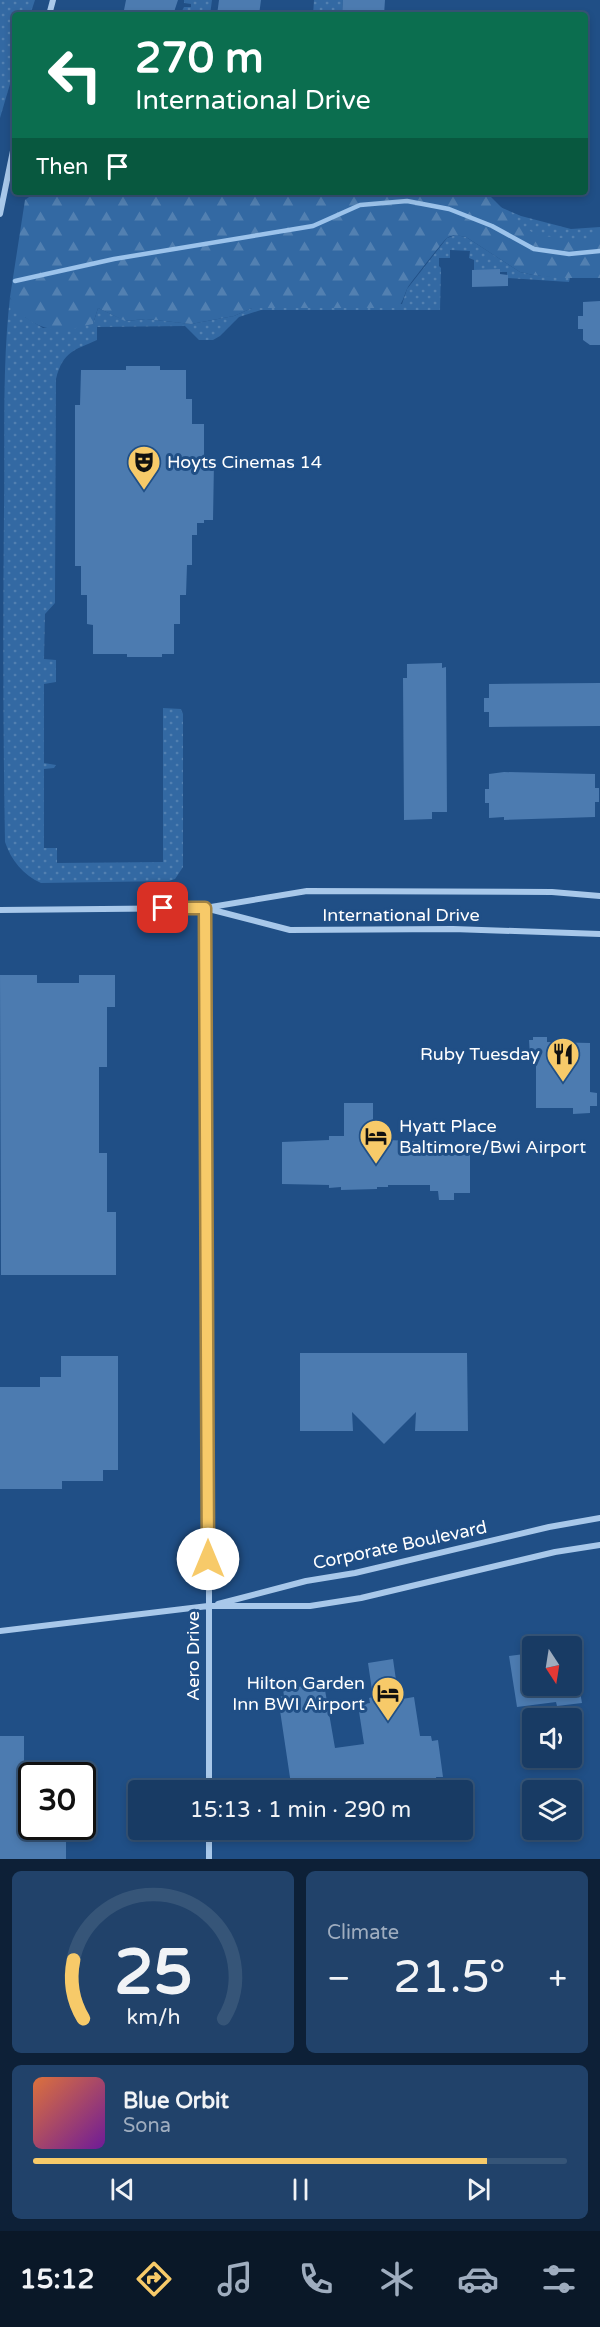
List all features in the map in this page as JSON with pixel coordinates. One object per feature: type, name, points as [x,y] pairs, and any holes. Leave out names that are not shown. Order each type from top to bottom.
[{"type":"street","points":[[0,214],[12,156]]},
{"type":"street","name":"International Drive","points":[[0,910],[205,908],[307,891],[552,891],[600,896]]},
{"type":"street","name":"International Drive","points":[[205,908],[290,930],[453,929],[600,934]]},
{"type":"street","name":"Aero Drive","points":[[205,908],[208,1780]]},
{"type":"street","name":"Corporate Boulevard","points":[[208,1606],[306,1581],[355,1573],[549,1527],[600,1518]]},
{"type":"street","name":"Corporate Boulevard","points":[[0,1631],[208,1606],[310,1606],[362,1598],[555,1552],[600,1545]]},
{"type":"street","points":[[208,1859],[209,1840]]},
{"type":"green space","points":[[0,0],[35,0],[31,12],[12,12],[12,77],[0,118]]},
{"type":"green space","points":[[184,0],[212,0],[210,12],[184,12],[182,11],[184,7],[191,7],[191,4],[184,3]]},
{"type":"green space","points":[[314,0],[343,0],[342,12],[313,12]]},
{"type":"green space","points":[[32,195],[489,195],[513,219],[536,235],[584,241],[600,232],[600,278],[559,278],[520,272],[466,237],[454,236],[447,238],[428,261],[408,287],[403,301],[397,308],[252,308],[234,316],[191,324],[146,319],[125,321],[98,308],[93,324],[60,330],[52,329],[30,321],[18,310],[10,297],[25,200]]},
{"type":"green space","points":[[452,195],[472,195],[521,216],[571,229],[600,227],[600,267],[454,229],[25,317],[43,328],[93,324],[98,308],[126,321],[146,319],[191,324],[234,316],[252,308],[402,304],[407,289],[447,238],[456,235],[466,237],[520,272],[570,278],[569,282],[507,278],[507,272],[479,272],[474,275],[474,260],[469,258],[470,251],[450,250],[450,258],[439,258],[441,268],[440,310],[261,310],[239,317],[213,340],[199,340],[185,326],[97,327],[97,340],[76,349],[62,362],[56,379],[55,603],[45,614],[44,659],[56,660],[56,682],[44,684],[44,763],[56,765],[54,768],[44,769],[44,848],[57,848],[57,863],[163,862],[163,708],[181,709],[183,714],[183,867],[175,879],[169,881],[41,883],[18,866],[5,842],[4,403],[10,297],[11,300]]},
{"type":"building","points":[[126,0],[178,0],[174,12],[124,12]]},
{"type":"building","points":[[219,0],[261,0],[259,12],[217,12]]},
{"type":"building","points":[[343,0],[385,0],[384,12],[342,12]]},
{"type":"building","points":[[500,269],[500,274],[508,275],[508,286],[472,287],[472,270]]},
{"type":"building","points":[[600,301],[600,345],[590,345],[583,340],[583,329],[578,329],[578,316],[583,316],[583,302]]},
{"type":"building","name":"Hoyts Cinemas 14","points":[[126,366],[160,366],[160,370],[186,370],[186,399],[192,399],[192,424],[204,424],[204,462],[214,462],[213,520],[197,523],[197,535],[192,535],[192,565],[187,565],[186,595],[180,595],[180,624],[174,624],[174,654],[162,654],[162,657],[93,654],[93,625],[87,624],[87,595],[81,595],[81,566],[75,566],[75,405],[80,405],[81,370],[126,370]]},
{"type":"building","points":[[442,663],[442,668],[446,667],[447,812],[432,812],[432,819],[404,820],[403,678],[407,678],[407,664]]},
{"type":"building","points":[[600,683],[600,726],[489,727],[489,712],[484,712],[484,698],[489,698],[489,684]]},
{"type":"building","points":[[504,772],[595,774],[595,788],[599,788],[599,802],[595,802],[595,817],[504,820],[504,817],[489,818],[489,803],[485,803],[485,789],[489,789],[489,774]]},
{"type":"building","points":[[0,975],[37,975],[37,983],[79,983],[79,975],[115,975],[115,1007],[107,1007],[107,1067],[99,1067],[99,1153],[107,1153],[107,1212],[116,1212],[116,1275],[1,1275]]},
{"type":"building","name":"Ruby Tuesday","points":[[533,1037],[547,1037],[547,1042],[590,1043],[590,1092],[597,1093],[597,1106],[590,1106],[590,1113],[573,1114],[573,1108],[536,1108],[536,1055],[530,1056],[529,1040],[533,1040]]},
{"type":"building","name":"Hyatt Place Baltimore/Bwi Airport","points":[[344,1103],[373,1103],[373,1136],[388,1136],[388,1140],[435,1142],[435,1146],[470,1146],[470,1193],[454,1193],[454,1200],[439,1200],[438,1191],[430,1191],[430,1185],[388,1185],[388,1187],[377,1187],[377,1189],[341,1190],[341,1187],[329,1188],[329,1185],[282,1184],[282,1142],[329,1140],[329,1136],[344,1136]]},
{"type":"building","points":[[300,1353],[467,1353],[468,1431],[415,1431],[416,1412],[384,1444],[352,1412],[353,1431],[300,1431]]},
{"type":"building","points":[[61,1356],[118,1356],[118,1470],[103,1470],[103,1481],[62,1481],[62,1489],[0,1489],[0,1387],[40,1387],[40,1377],[61,1377]]},
{"type":"building","points":[[522,1654],[522,1696],[581,1696],[582,1703],[557,1706],[556,1702],[517,1707],[509,1656]]},
{"type":"building","name":"Hilton Garden Inn BWI Airport","points":[[393,1659],[398,1694],[401,1693],[402,1699],[414,1697],[420,1736],[431,1736],[432,1741],[438,1740],[443,1777],[436,1777],[436,1780],[290,1780],[278,1697],[284,1696],[283,1689],[319,1684],[320,1691],[325,1690],[335,1748],[364,1744],[358,1705],[370,1703],[369,1698],[373,1697],[368,1663]]},
{"type":"building","points":[[0,1736],[24,1736],[24,1762],[18,1762],[18,1840],[66,1840],[66,1859],[0,1859]]},
{"type":"waterway","points":[[15,281],[114,259],[313,226],[360,205],[407,201],[449,209],[492,226],[534,249],[569,254],[600,251]]},
{"type":"place","name":"Hoyts Cinemas 14","points":[[144,491]]},
{"type":"place","name":"Ruby Tuesday","points":[[563,1083]]},
{"type":"place","name":"Hyatt Place Baltimore/Bwi Airport","points":[[376,1165]]},
{"type":"place","name":"Hilton Garden Inn BWI Airport","points":[[388,1722]]},
{"type":"route","points":[[163,908],[205,908],[208,1559]]}]
